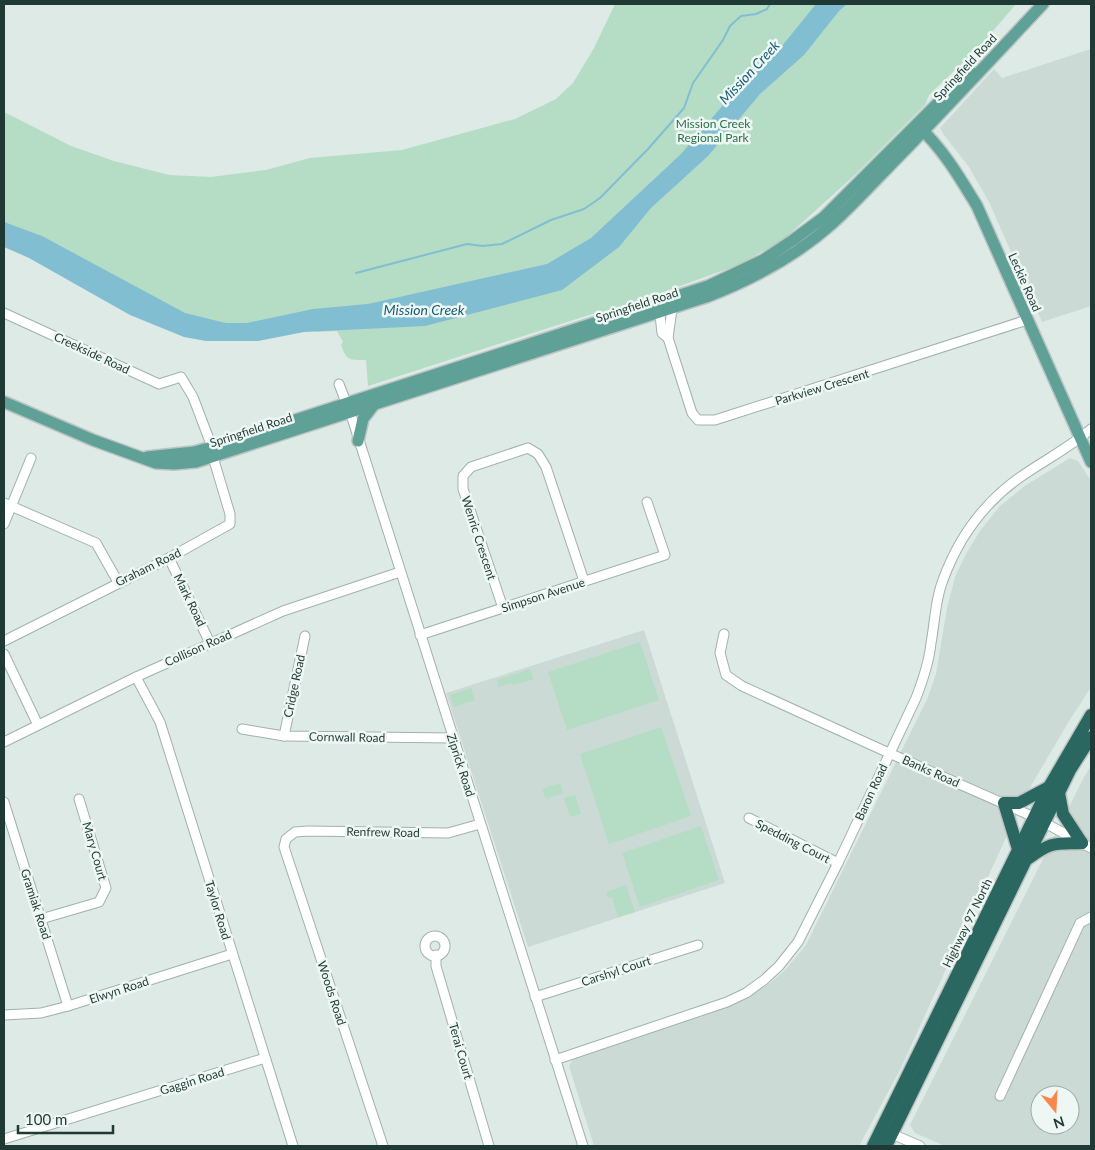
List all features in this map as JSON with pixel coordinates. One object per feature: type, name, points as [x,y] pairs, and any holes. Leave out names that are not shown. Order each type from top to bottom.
[{"type":"highway","name":"Highway 97 North","points":[[886,1146],[1027,859],[1040,819],[1091,715]]},
{"type":"highway","name":"Highway 97 North","points":[[1054,790],[1070,770],[1091,737]]},
{"type":"highway","points":[[1018,849],[1004,803],[1019,803],[1054,790],[1063,814],[1087,846]]},
{"type":"highway","name":"Highway 97 North","points":[[873,1146],[1018,849],[1040,819]]},
{"type":"highway","points":[[1027,859],[1043,848],[1057,843],[1087,846]]},
{"type":"highway","points":[[888,1116],[892,1134]]},
{"type":"main road","name":"Springfield Road","points":[[4,402],[93,440],[145,458],[194,452],[212,452],[659,307],[672,308],[734,286],[769,268],[831,224],[1032,4]]},
{"type":"main road","name":"Springfield Road","points":[[348,408],[374,405],[659,307],[763,260],[824,216],[919,128],[1043,4]]},
{"type":"main road","name":"Leckie Road","points":[[919,128],[957,173],[977,206],[1091,462]]},
{"type":"main road","points":[[358,441],[363,419],[374,405]]},
{"type":"street","name":"Parkview Crescent","points":[[659,307],[662,333],[668,338]]},
{"type":"street","name":"Parkview Crescent","points":[[672,308],[668,338],[692,413],[698,420],[715,420],[1027,320]]},
{"type":"street","name":"Creekside Road","points":[[4,313],[159,384],[181,378]]},
{"type":"street","name":"Graham Road","points":[[4,641],[169,558],[230,524],[230,514],[212,452],[193,397],[181,378]]},
{"type":"street","name":"Ziprick Road","points":[[339,384],[583,1146]]},
{"type":"street","name":"Baron Road","points":[[556,1060],[728,1002],[746,993],[779,966],[798,942],[838,863],[916,698],[926,672],[932,643],[934,612],[942,581],[954,553],[970,526],[991,501],[1018,479],[1080,439],[1091,429]]},
{"type":"street","name":"Wenric Crescent","points":[[503,608],[463,489],[463,476],[470,467],[528,448],[538,454],[546,467],[584,581]]},
{"type":"street","points":[[4,524],[8,504],[31,458]]},
{"type":"street","name":"Simpson Avenue","points":[[420,635],[665,555],[647,502]]},
{"type":"street","points":[[8,504],[96,543],[118,582]]},
{"type":"street","name":"Mark Road","points":[[169,558],[210,643]]},
{"type":"street","name":"Collison Road","points":[[4,742],[136,677],[283,610],[400,572]]},
{"type":"street","name":"Banks Road","points":[[724,634],[720,653],[726,675],[742,686],[889,754],[1040,819],[1087,846]]},
{"type":"street","name":"Cridge Road","points":[[284,736],[305,636]]},
{"type":"street","points":[[4,654],[38,725]]},
{"type":"street","name":"Taylor Road","points":[[136,677],[160,722],[293,1146]]},
{"type":"street","name":"Cornwall Road","points":[[242,730],[284,736],[453,738]]},
{"type":"street","name":"Mary Court","points":[[40,919],[99,902],[106,888],[80,798]]},
{"type":"street","name":"Gramiak Road","points":[[4,802],[68,1006]]},
{"type":"street","name":"Spedding Court","points":[[748,818],[838,863]]},
{"type":"street","name":"Renfrew Road","points":[[286,838],[295,832],[308,831],[448,833],[480,824]]},
{"type":"street","name":"Woods Road","points":[[286,838],[284,847],[383,1146]]},
{"type":"street","points":[[1000,1096],[1080,923],[1091,918]]},
{"type":"street","name":"Carshyl Court","points":[[535,997],[698,945]]},
{"type":"street","name":"Elwyn Road","points":[[4,1016],[41,1014],[232,954]]},
{"type":"street","name":"Terai Court","points":[[436,955],[436,966],[489,1146]]},
{"type":"street","name":"Gaggin Road","points":[[4,1139],[265,1058]]},
{"type":"street","points":[[892,1134],[920,1146]]},
{"type":"shaded area","points":[[1091,49],[1091,306],[1042,322],[989,202],[969,167],[940,128],[994,69],[1002,78]]},
{"type":"shaded area","points":[[1070,458],[1078,461],[1091,481],[1091,687],[1025,796],[900,1070],[859,1146],[594,1146],[569,1066],[574,1057],[731,1004],[751,995],[768,985],[786,969],[806,945],[928,697],[936,674],[947,608],[955,577],[966,554],[980,531],[1000,506],[1026,485]]},
{"type":"shaded area","points":[[644,630],[725,883],[528,947],[446,693]]},
{"type":"shaded area","points":[[1091,766],[1091,1146],[945,1146],[915,1133],[910,1125]]},
{"type":"green space","name":"Mission Creek Regional Park","points":[[615,4],[1016,4],[981,45],[929,95],[925,105],[858,172],[783,240],[738,265],[600,315],[592,314],[368,386],[366,360],[347,357],[341,345],[343,342],[337,331],[316,332],[312,321],[233,325],[187,318],[4,225],[4,112],[71,146],[114,161],[169,175],[211,177],[266,170],[310,158],[402,150],[515,119],[556,99],[573,83],[594,48]]},
{"type":"green space","points":[[640,642],[659,700],[567,730],[548,672]]},
{"type":"green space","points":[[530,669],[534,679],[499,687],[497,680]]},
{"type":"green space","points":[[471,688],[475,700],[454,707],[450,695]]},
{"type":"green space","points":[[661,727],[691,816],[609,844],[580,754]]},
{"type":"green space","points":[[560,783],[563,793],[546,799],[542,789]]},
{"type":"green space","points":[[575,795],[581,814],[570,817],[564,798]]},
{"type":"green space","points":[[701,826],[719,880],[640,907],[622,853]]},
{"type":"green space","points":[[626,885],[635,912],[618,917],[612,897],[608,898],[606,892]]},
{"type":"water","name":"Mission Creek","points":[[816,4],[847,4],[839,11],[804,55],[760,94],[708,156],[651,208],[619,247],[562,290],[425,326],[304,332],[258,341],[206,341],[184,337],[130,315],[29,258],[4,247],[4,222],[42,236],[185,313],[226,323],[247,323],[313,309],[368,304],[547,264],[591,238],[681,154],[736,90],[782,46]]},
{"type":"waterway","points":[[356,273],[467,244],[483,246],[502,244],[551,220],[584,209],[600,198],[648,149],[684,108],[693,83],[723,40],[730,26],[741,16],[756,14],[767,9],[770,4]]}]
